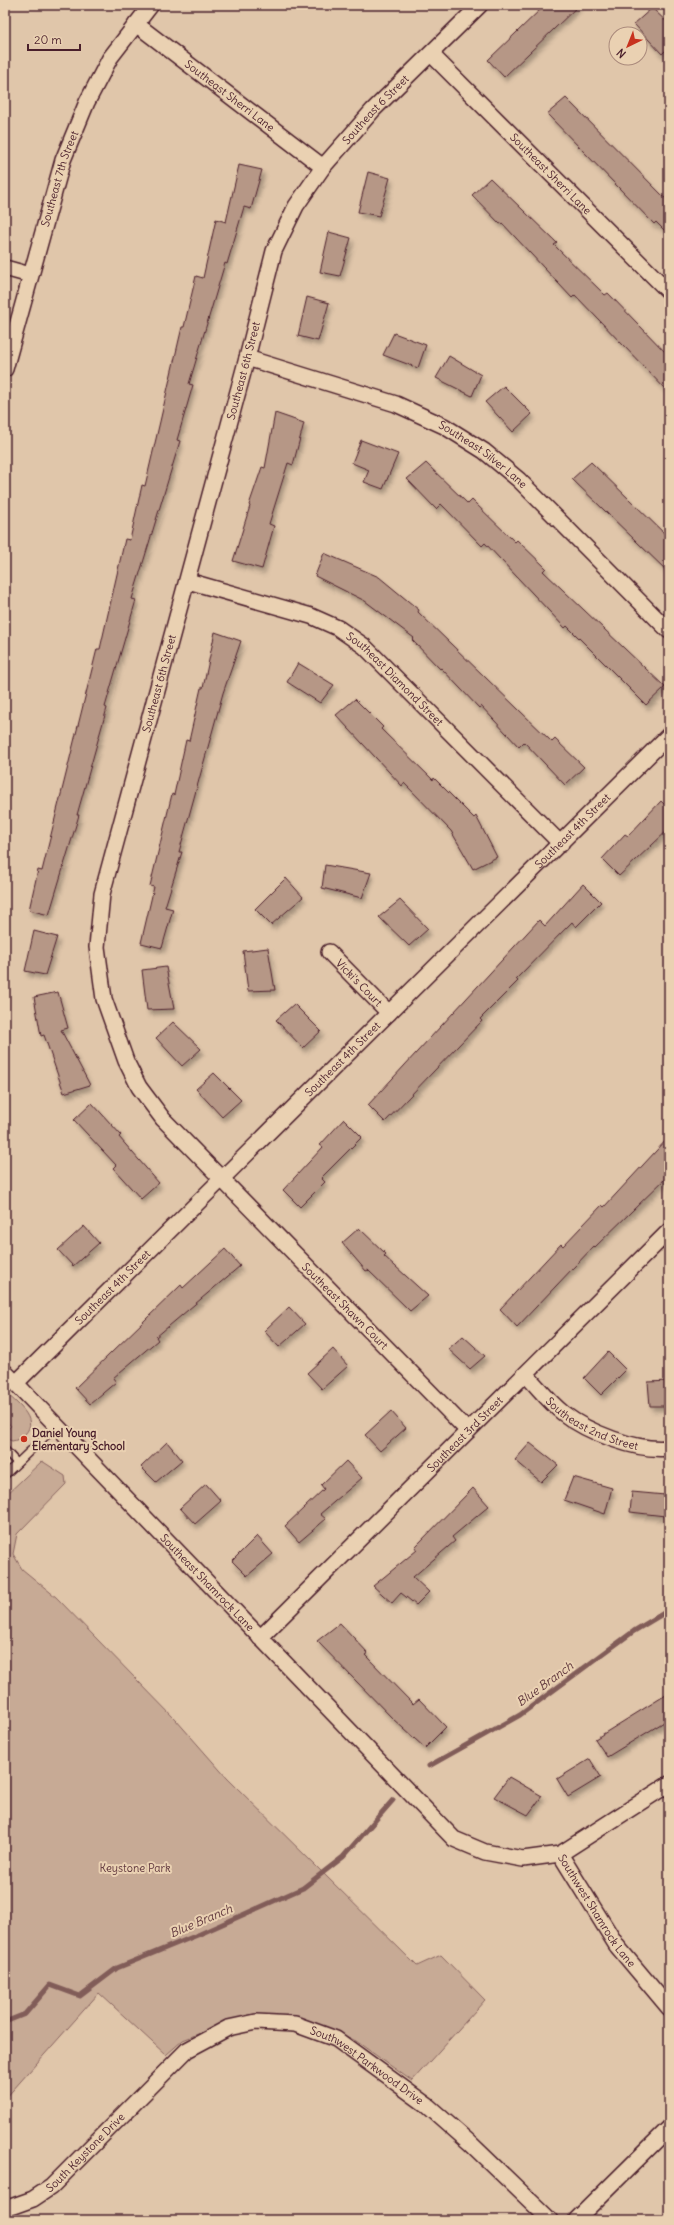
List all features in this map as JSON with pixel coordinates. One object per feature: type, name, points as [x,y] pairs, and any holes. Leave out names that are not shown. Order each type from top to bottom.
[{"type":"street","name":"Southeast 7th Street","points":[[5,369],[30,275],[66,152],[88,102],[110,58],[151,5]]},
{"type":"street","points":[[432,55],[480,5]]},
{"type":"street","name":"Southeast Sherri Lane","points":[[136,24],[323,167]]},
{"type":"street","name":"Southeast Sherri Lane","points":[[432,55],[669,292]]},
{"type":"street","name":"Southeast 6 Street","points":[[323,167],[373,110],[432,55]]},
{"type":"street","name":"Southeast 6th Street","points":[[222,1181],[163,1119],[139,1087],[115,1035],[104,999],[97,947],[102,894],[188,581],[274,251],[296,206],[323,167]]},
{"type":"street","points":[[5,268],[30,275]]},
{"type":"street","name":"Southeast Silver Lane","points":[[247,358],[396,404],[444,426],[484,451],[519,480],[669,630]]},
{"type":"street","name":"Southeast Diamond Street","points":[[188,581],[311,616],[338,628],[364,646],[561,844]]},
{"type":"street","name":"Southeast 4th Street","points":[[16,1383],[222,1181],[669,735]]},
{"type":"street","name":"Vicki's Court","points":[[329,952],[389,1013]]},
{"type":"street","name":"Southeast Shawn Court","points":[[222,1181],[468,1431]]},
{"type":"street","name":"Southeast 3rd Street","points":[[260,1638],[526,1375],[669,1231]]},
{"type":"street","name":"Southeast Shamrock Lane","points":[[5,1372],[410,1793]]},
{"type":"street","name":"Southeast 2nd Street","points":[[526,1375],[562,1413],[593,1432],[635,1445],[669,1448]]},
{"type":"street","points":[[560,1854],[669,1784]]},
{"type":"street","name":"Southwest Shamrock Lane","points":[[410,1793],[454,1839],[485,1852],[523,1859],[560,1854],[616,1946],[669,2008]]},
{"type":"street","name":"Southwest Parkwood Drive","points":[[156,2082],[187,2050],[228,2028],[256,2022],[295,2024],[336,2039],[428,2106],[468,2140],[550,2220]]},
{"type":"street","name":"South Keystone Drive","points":[[5,2209],[33,2199],[51,2187],[156,2082]]},
{"type":"street","points":[[576,2220],[669,2128]]},
{"type":"lane","points":[[5,1475],[56,1426]]},
{"type":"lane","points":[[5,1450],[17,1463]]},
{"type":"green space","points":[[5,1392],[20,1406],[28,1417],[30,1423],[25,1434],[19,1439],[12,1441],[5,1438],[5,1432],[11,1426],[5,1419]]},
{"type":"green space","name":"Keystone Park","points":[[42,1461],[65,1476],[66,1484],[17,1534],[13,1554],[22,1569],[56,1597],[176,1720],[227,1778],[417,1966],[441,1955],[485,2000],[412,2081],[356,2041],[333,2030],[225,2023],[183,2040],[166,2055],[99,1993],[5,2099],[5,1496]]},
{"type":"building","points":[[545,5],[579,5],[504,77],[488,60]]},
{"type":"building","points":[[652,8],[669,24],[669,47],[662,54],[648,39],[648,26],[636,26],[634,24]]},
{"type":"building","points":[[566,98],[669,202],[669,235],[656,222],[654,224],[547,114]]},
{"type":"building","points":[[239,165],[262,170],[251,209],[244,207],[227,264],[225,263],[189,384],[193,385],[177,440],[180,441],[132,599],[136,600],[105,707],[107,708],[77,815],[79,815],[49,915],[29,910],[38,870],[42,871],[97,649],[100,649],[125,539],[130,540],[142,485],[145,486],[182,327],[184,327],[196,276],[203,278],[216,219],[226,222]]},
{"type":"building","points":[[368,172],[390,178],[379,216],[358,212]]},
{"type":"building","points":[[490,178],[557,243],[554,245],[605,295],[608,293],[669,356],[669,393],[575,295],[572,298],[502,223],[500,224],[472,195]]},
{"type":"building","points":[[329,232],[351,238],[340,276],[320,272]]},
{"type":"building","points":[[307,297],[329,303],[318,341],[298,336]]},
{"type":"building","points":[[394,333],[426,345],[418,368],[383,355]]},
{"type":"building","points":[[449,356],[481,375],[472,396],[436,378]]},
{"type":"building","points":[[504,386],[532,414],[513,432],[485,402]]},
{"type":"building","points":[[275,413],[304,423],[293,465],[288,463],[269,524],[274,526],[262,569],[233,561],[250,506],[249,505],[262,467],[265,468]]},
{"type":"building","points":[[361,440],[398,454],[383,489],[364,482],[369,470],[352,463]]},
{"type":"building","points":[[591,462],[669,538],[669,573],[572,479]]},
{"type":"building","points":[[426,463],[468,504],[472,500],[515,542],[517,540],[546,568],[543,571],[665,687],[646,705],[567,626],[565,628],[485,543],[482,546],[441,504],[436,509],[407,479]]},
{"type":"building","points":[[324,553],[379,577],[419,610],[418,612],[552,742],[555,739],[584,767],[565,785],[524,742],[519,747],[481,706],[479,708],[412,640],[414,638],[365,601],[315,576]]},
{"type":"building","points":[[215,632],[241,641],[223,693],[179,852],[182,852],[165,907],[173,909],[162,948],[141,943],[154,887],[150,886],[172,794],[174,795],[186,740],[189,741],[201,688],[203,688]]},
{"type":"building","points":[[298,663],[334,685],[320,703],[287,682]]},
{"type":"building","points":[[355,699],[383,727],[381,729],[433,780],[434,778],[474,818],[476,816],[497,857],[473,869],[451,831],[404,783],[402,786],[336,715]]},
{"type":"building","points":[[661,801],[669,809],[669,829],[619,876],[602,859],[625,834],[628,836]]},
{"type":"building","points":[[325,865],[371,873],[362,898],[322,888]]},
{"type":"building","points":[[286,878],[303,897],[271,925],[255,909]]},
{"type":"building","points":[[583,884],[601,902],[576,927],[572,922],[516,979],[518,981],[480,1019],[482,1021],[385,1122],[368,1105],[539,920],[545,926]]},
{"type":"building","points":[[400,900],[428,929],[409,946],[379,917]]},
{"type":"building","points":[[34,931],[57,937],[45,975],[25,971]]},
{"type":"building","points":[[268,948],[275,990],[248,991],[243,951]]},
{"type":"building","points":[[166,967],[174,1009],[147,1010],[142,970]]},
{"type":"building","points":[[58,992],[68,1028],[61,1030],[90,1085],[64,1093],[44,1035],[41,1036],[34,997]]},
{"type":"building","points":[[294,1004],[321,1031],[303,1048],[276,1020]]},
{"type":"building","points":[[173,1022],[201,1049],[182,1066],[156,1038]]},
{"type":"building","points":[[214,1073],[241,1100],[222,1117],[196,1089]]},
{"type":"building","points":[[92,1103],[121,1135],[119,1137],[159,1183],[141,1199],[113,1168],[116,1165],[74,1120]]},
{"type":"building","points":[[344,1119],[362,1137],[321,1178],[325,1182],[300,1207],[283,1190],[323,1147],[320,1145]]},
{"type":"building","points":[[669,1137],[669,1175],[595,1247],[594,1246],[517,1327],[500,1309],[561,1244],[563,1246],[602,1205],[604,1207]]},
{"type":"building","points":[[84,1226],[99,1243],[73,1266],[58,1250]]},
{"type":"building","points":[[359,1228],[386,1254],[384,1256],[428,1296],[410,1311],[368,1270],[366,1271],[342,1243]]},
{"type":"building","points":[[225,1249],[240,1266],[156,1337],[158,1340],[113,1378],[116,1382],[90,1404],[75,1388],[181,1285],[183,1288]]},
{"type":"building","points":[[289,1307],[305,1324],[279,1347],[264,1331]]},
{"type":"building","points":[[463,1336],[485,1356],[470,1369],[448,1349]]},
{"type":"building","points":[[333,1349],[348,1366],[322,1389],[307,1373]]},
{"type":"building","points":[[608,1352],[626,1370],[601,1395],[584,1378]]},
{"type":"building","points":[[669,1381],[669,1406],[650,1406],[648,1382]]},
{"type":"building","points":[[391,1411],[406,1428],[380,1451],[365,1435]]},
{"type":"building","points":[[167,1442],[182,1460],[156,1482],[141,1467]]},
{"type":"building","points":[[530,1443],[558,1465],[541,1482],[515,1460]]},
{"type":"building","points":[[346,1461],[362,1478],[320,1514],[326,1519],[299,1542],[285,1526],[324,1489],[321,1485]]},
{"type":"building","points":[[573,1477],[612,1488],[605,1514],[564,1500]]},
{"type":"building","points":[[206,1484],[221,1501],[195,1524],[180,1508]]},
{"type":"building","points":[[473,1488],[489,1506],[452,1537],[455,1541],[413,1577],[429,1592],[416,1605],[401,1593],[392,1603],[373,1586],[417,1550],[415,1547]]},
{"type":"building","points":[[632,1492],[665,1495],[665,1516],[630,1512]]},
{"type":"building","points":[[257,1536],[273,1554],[247,1576],[232,1561]]},
{"type":"building","points":[[340,1623],[368,1653],[365,1655],[413,1704],[419,1699],[446,1727],[425,1748],[393,1719],[317,1641]]},
{"type":"building","points":[[669,1693],[669,1719],[607,1757],[595,1739]]},
{"type":"building","points":[[590,1759],[601,1777],[568,1797],[557,1779]]},
{"type":"building","points":[[509,1777],[542,1796],[528,1815],[494,1797]]},
{"type":"waterway","name":"Blue Branch","points":[[429,1766],[520,1715],[634,1631],[669,1610]]},
{"type":"waterway","name":"Blue Branch","points":[[5,2022],[25,2014],[50,1985],[80,1996],[117,1968],[200,1934],[303,1888],[343,1857],[393,1800]]},
{"type":"place","name":"Daniel Young Elementary School","points":[[24,1439]]}]
